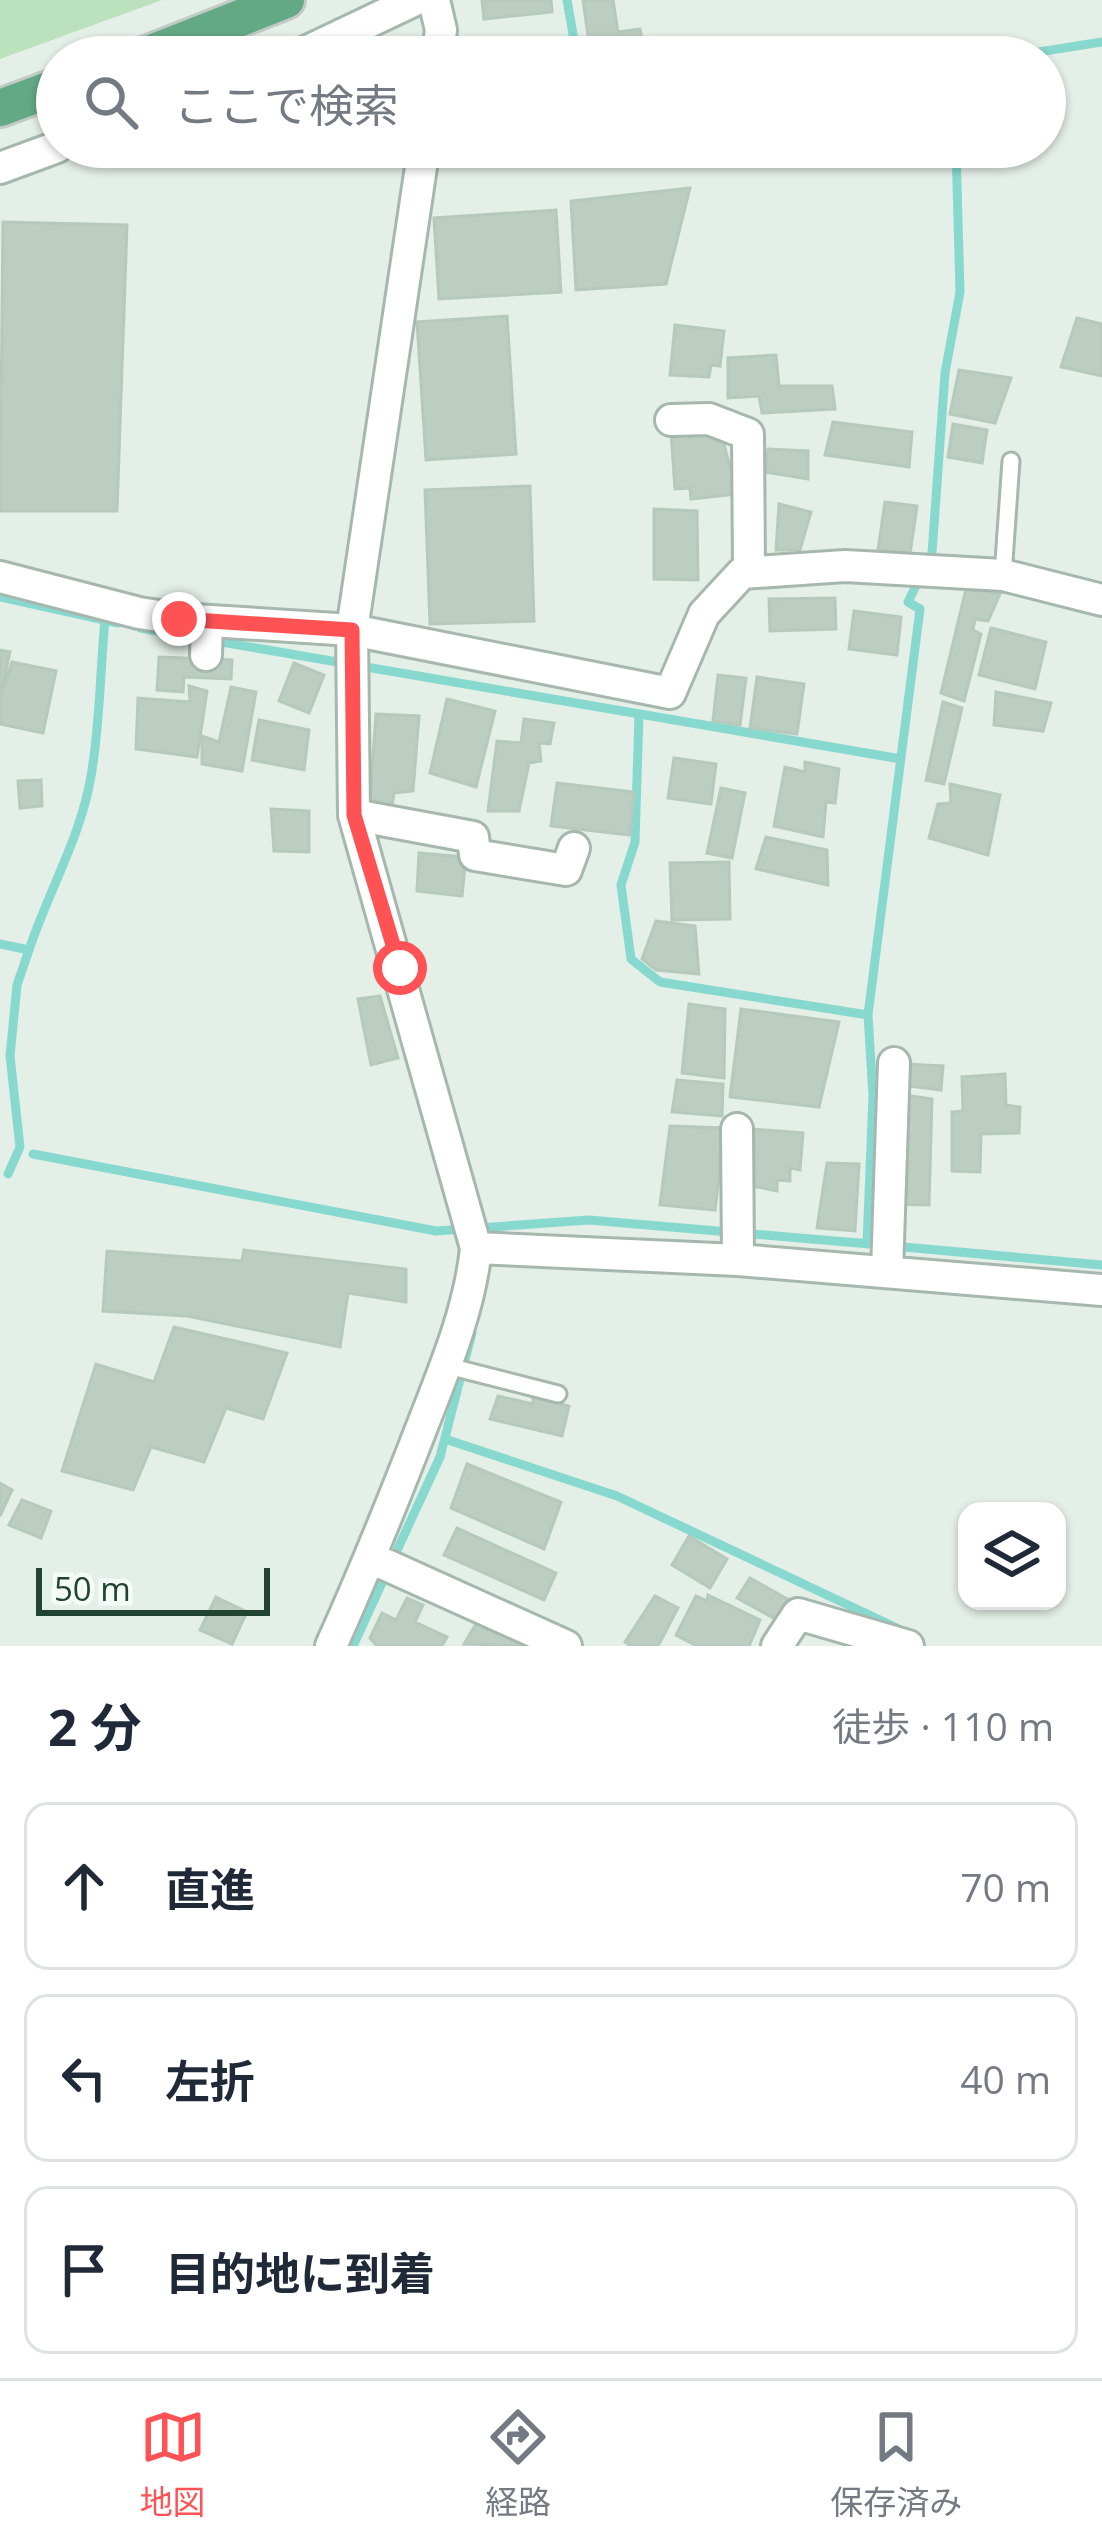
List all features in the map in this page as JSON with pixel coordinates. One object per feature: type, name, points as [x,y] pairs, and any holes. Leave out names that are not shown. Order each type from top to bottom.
[{"type":"main road","points":[[194,36],[286,0]]},
{"type":"main road","points":[[0,108],[36,95]]},
{"type":"street","points":[[339,36],[415,0]]},
{"type":"street","points":[[434,0],[440,36]]},
{"type":"street","points":[[0,168],[36,155]]},
{"type":"street","points":[[331,1646],[385,1564],[458,1368],[480,1240],[354,815],[352,650],[421,168]]},
{"type":"street","points":[[671,420],[709,419],[748,434],[749,572]]},
{"type":"street","points":[[0,577],[139,613],[207,621],[352,650],[670,693],[704,614],[742,573],[845,566],[1003,575],[1102,600]]},
{"type":"street","points":[[206,656],[207,621]]},
{"type":"street","points":[[354,815],[473,837],[475,855],[566,870],[574,848]]},
{"type":"street","points":[[887,1272],[894,1063]]},
{"type":"street","points":[[737,1130],[738,1260]]},
{"type":"street","points":[[480,1240],[1102,1290]]},
{"type":"street","points":[[385,1564],[566,1646]]},
{"type":"street","points":[[777,1646],[798,1614],[908,1646]]},
{"type":"lane","points":[[1003,575],[1011,460]]},
{"type":"lane","points":[[458,1368],[558,1394]]},
{"type":"green space","points":[[0,0],[162,0],[63,36],[36,36],[36,46],[0,59]]},
{"type":"building","points":[[482,0],[551,0],[552,12],[484,19]]},
{"type":"building","points":[[583,0],[613,0],[618,32],[640,29],[641,36],[588,36]]},
{"type":"building","points":[[690,188],[666,284],[576,290],[571,201]]},
{"type":"building","points":[[556,210],[561,292],[439,299],[434,218]]},
{"type":"building","points":[[3,222],[127,225],[117,511],[0,511]]},
{"type":"building","points":[[507,316],[516,454],[426,460],[417,322]]},
{"type":"building","points":[[1077,318],[1102,324],[1102,376],[1061,367]]},
{"type":"building","points":[[675,325],[724,331],[720,366],[711,365],[709,377],[670,375]]},
{"type":"building","points":[[776,355],[779,386],[832,386],[835,409],[762,413],[759,396],[728,398],[728,358]]},
{"type":"building","points":[[959,370],[1011,378],[995,423],[950,414]]},
{"type":"building","points":[[833,422],[912,432],[909,467],[825,455]]},
{"type":"building","points":[[953,424],[987,430],[982,463],[948,457]]},
{"type":"building","points":[[702,429],[704,435],[721,433],[737,494],[691,499],[690,488],[675,489],[671,432]]},
{"type":"building","points":[[768,449],[808,451],[808,479],[765,472]]},
{"type":"building","points":[[530,486],[534,621],[430,624],[425,490]]},
{"type":"building","points":[[885,502],[917,506],[910,554],[878,550]]},
{"type":"building","points":[[779,504],[811,512],[800,550],[776,550]]},
{"type":"building","points":[[654,509],[697,511],[698,580],[654,579]]},
{"type":"building","points":[[966,589],[1000,594],[988,621],[975,619],[973,630],[981,634],[964,701],[941,693]]},
{"type":"building","points":[[835,598],[836,629],[770,631],[769,599]]},
{"type":"building","points":[[854,611],[901,617],[897,655],[849,649]]},
{"type":"building","points":[[991,628],[1046,642],[1035,689],[979,675]]},
{"type":"building","points":[[0,650],[10,652],[0,697]]},
{"type":"building","points":[[159,657],[232,660],[231,679],[184,677],[183,692],[157,690]]},
{"type":"building","points":[[12,662],[56,671],[43,733],[0,724],[0,698]]},
{"type":"building","points":[[294,663],[324,675],[309,713],[279,701]]},
{"type":"building","points":[[718,675],[746,678],[740,725],[713,721]]},
{"type":"building","points":[[757,677],[804,684],[797,734],[750,728]]},
{"type":"building","points":[[189,686],[207,691],[197,757],[136,749],[138,698],[190,702]]},
{"type":"building","points":[[231,687],[256,692],[242,771],[202,764],[202,736],[219,742]]},
{"type":"building","points":[[996,692],[1051,703],[1043,731],[994,725]]},
{"type":"building","points":[[447,699],[495,711],[476,787],[430,773]]},
{"type":"building","points":[[943,702],[962,708],[944,784],[926,780]]},
{"type":"building","points":[[376,714],[419,716],[413,791],[394,793],[392,808],[370,798]]},
{"type":"building","points":[[524,719],[554,723],[550,744],[539,743],[541,761],[529,763],[519,811],[488,811],[497,741],[521,743]]},
{"type":"building","points":[[259,720],[309,730],[304,770],[252,760]]},
{"type":"building","points":[[674,758],[716,764],[711,804],[668,798]]},
{"type":"building","points":[[805,762],[839,769],[835,803],[826,802],[823,837],[774,826],[785,767],[805,772]]},
{"type":"building","points":[[41,780],[42,806],[20,808],[18,781]]},
{"type":"building","points":[[557,783],[634,792],[630,835],[551,826]]},
{"type":"building","points":[[950,784],[1000,795],[988,855],[929,838],[938,804],[951,803]]},
{"type":"building","points":[[721,788],[745,793],[732,858],[707,853]]},
{"type":"building","points":[[271,809],[309,811],[309,852],[274,851]]},
{"type":"building","points":[[766,837],[827,850],[828,885],[756,869]]},
{"type":"building","points":[[419,853],[466,857],[462,896],[417,891]]},
{"type":"building","points":[[729,862],[730,919],[672,920],[670,863]]},
{"type":"building","points":[[656,921],[695,926],[699,974],[656,970],[642,959]]},
{"type":"building","points":[[380,996],[398,1058],[371,1065],[358,999]]},
{"type":"building","points":[[689,1004],[725,1009],[724,1078],[682,1073]]},
{"type":"building","points":[[741,1009],[839,1022],[819,1107],[730,1097]]},
{"type":"building","points":[[905,1064],[943,1066],[941,1090],[901,1085]]},
{"type":"building","points":[[1005,1074],[1006,1105],[1020,1107],[1019,1133],[981,1134],[980,1172],[952,1171],[952,1112],[963,1111],[962,1077]]},
{"type":"building","points":[[677,1080],[723,1084],[722,1116],[672,1112]]},
{"type":"building","points":[[898,1094],[932,1099],[929,1205],[883,1204]]},
{"type":"building","points":[[670,1126],[725,1128],[715,1210],[660,1205]]},
{"type":"building","points":[[751,1129],[803,1133],[800,1170],[790,1168],[790,1181],[777,1180],[777,1191],[753,1186]]},
{"type":"building","points":[[827,1163],[859,1164],[855,1231],[817,1228]]},
{"type":"building","points":[[244,1250],[406,1269],[406,1302],[348,1293],[340,1347],[187,1316],[103,1311],[107,1251],[242,1261]]},
{"type":"building","points":[[174,1327],[287,1353],[263,1419],[226,1408],[204,1462],[151,1447],[133,1490],[62,1471],[96,1364],[154,1382]]},
{"type":"building","points":[[498,1396],[533,1404],[533,1397],[569,1406],[562,1436],[490,1419]]},
{"type":"building","points":[[467,1464],[561,1502],[544,1549],[451,1508]]},
{"type":"building","points":[[0,1483],[12,1490],[0,1516]]},
{"type":"building","points":[[22,1500],[51,1511],[41,1538],[9,1525]]},
{"type":"building","points":[[457,1528],[556,1573],[544,1600],[444,1555]]},
{"type":"building","points":[[689,1536],[727,1559],[710,1588],[672,1565]]},
{"type":"building","points":[[750,1578],[789,1600],[779,1621],[737,1598]]},
{"type":"building","points":[[708,1595],[760,1620],[749,1646],[697,1646],[676,1635],[696,1596],[707,1601]]},
{"type":"building","points":[[655,1596],[678,1608],[658,1646],[631,1646],[625,1642]]},
{"type":"building","points":[[216,1597],[247,1612],[232,1644],[200,1630]]},
{"type":"building","points":[[407,1598],[423,1605],[415,1622],[447,1637],[442,1646],[377,1646],[370,1638],[382,1613],[396,1620]]},
{"type":"building","points":[[480,1617],[530,1646],[464,1644]]},
{"type":"waterway","points":[[567,0],[573,36]]},
{"type":"waterway","points":[[1066,48],[1102,42]]},
{"type":"waterway","points":[[867,1244],[873,1096],[868,1015],[920,609],[908,602],[932,553],[945,373],[960,292],[957,168]]},
{"type":"waterway","points":[[0,597],[118,623]]},
{"type":"waterway","points":[[0,944],[29,950],[80,821],[94,757],[105,620]]},
{"type":"waterway","points":[[140,628],[901,759]]},
{"type":"waterway","points":[[639,715],[635,842],[621,885],[631,959],[660,982],[868,1015]]},
{"type":"waterway","points":[[8,1174],[20,1147],[10,1056],[17,985],[29,950]]},
{"type":"waterway","points":[[33,1154],[436,1231],[589,1220],[870,1244]]},
{"type":"waterway","points":[[893,1246],[1102,1265]]},
{"type":"waterway","points":[[353,1646],[440,1457],[472,1333]]},
{"type":"waterway","points":[[445,1439],[617,1496],[899,1629]]},
{"type":"route","points":[[179,619],[352,630],[354,815],[400,968]]}]
